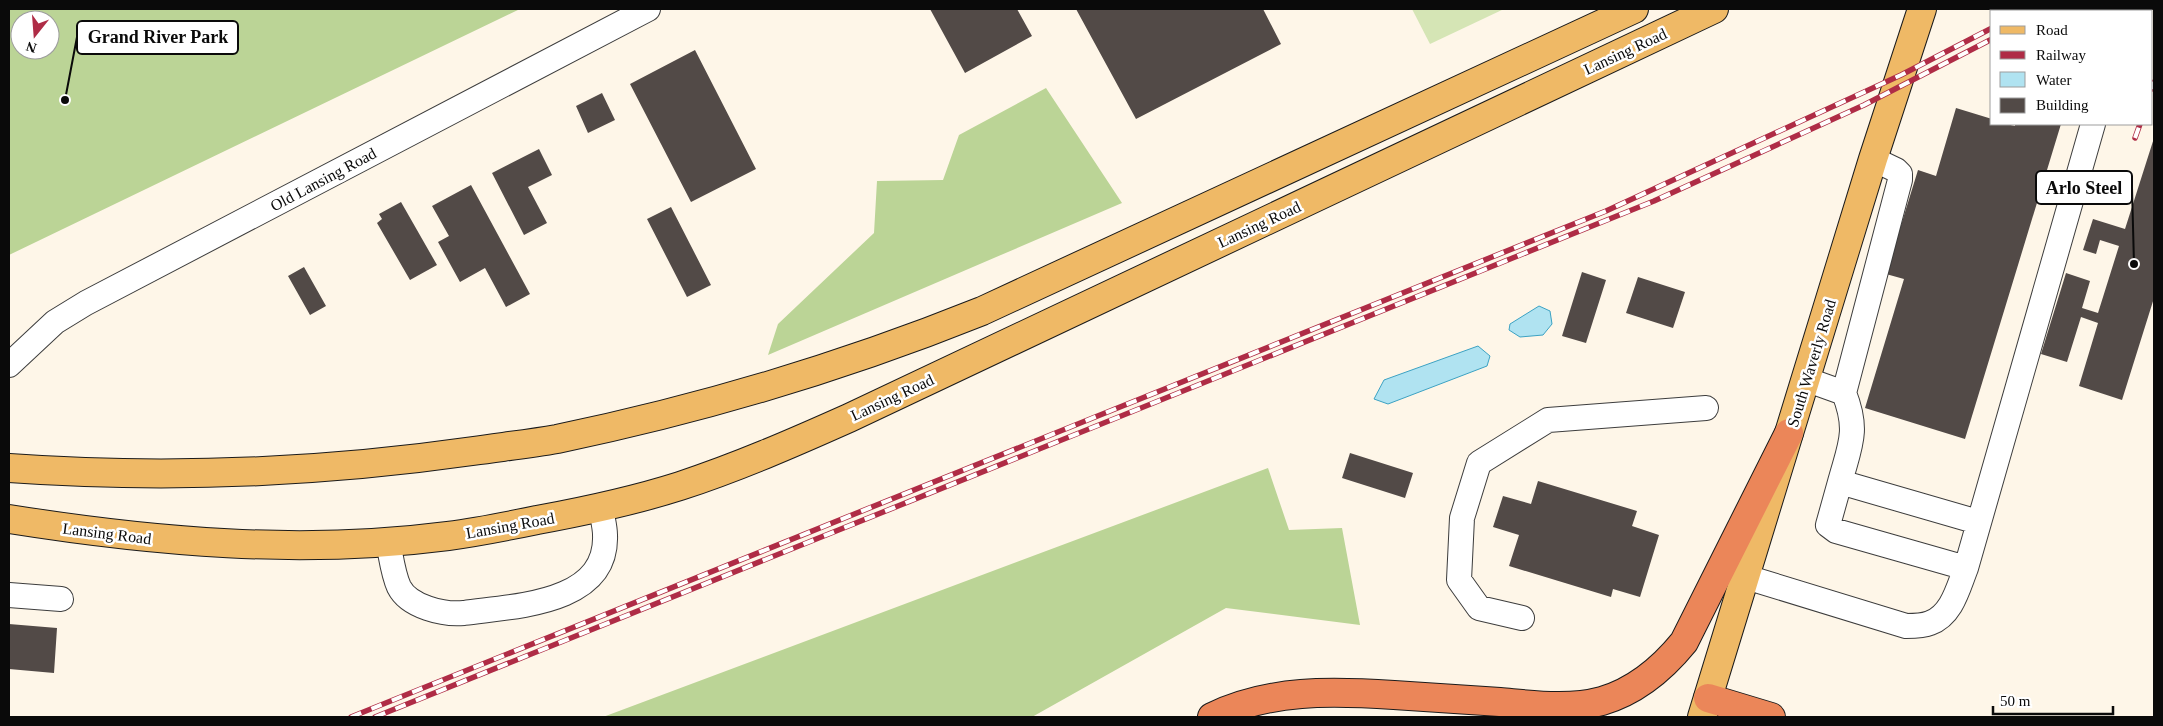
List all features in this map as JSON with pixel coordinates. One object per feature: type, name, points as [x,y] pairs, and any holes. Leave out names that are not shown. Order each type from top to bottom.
[{"type":"highway","points":[[1212,717],[1250,703],[1305,692],[1361,692],[1563,706],[1601,701],[1634,688],[1666,664],[1684,642],[1789,433]]},
{"type":"highway","points":[[1705,707],[1771,717]]},
{"type":"main road","points":[[9,468],[109,473],[214,472],[389,462],[554,439],[642,420],[733,395],[848,361],[914,338],[982,311],[1634,9]]},
{"type":"main road","name":"Lansing Road","points":[[9,519],[95,533],[209,544],[339,545],[448,536],[601,508],[680,486],[740,464],[849,418],[1714,9]]},
{"type":"main road","name":"South Waverly Road","points":[[1705,707],[1873,159],[1922,9]]},
{"type":"street","name":"Old Lansing Road","points":[[9,365],[55,322],[86,303],[648,9]]},
{"type":"street","points":[[1746,577],[1906,626],[1929,624],[1945,615],[1958,591],[1966,568],[2093,125]]},
{"type":"street","points":[[1873,159],[1896,170],[1900,174],[1900,180],[1844,393],[1850,408],[1854,430],[1828,526],[1836,531],[1966,568]]},
{"type":"street","points":[[1805,378],[1844,393]]},
{"type":"street","points":[[1522,618],[1478,608],[1459,580],[1462,518],[1479,464],[1548,420],[1706,408]]},
{"type":"street","points":[[1840,482],[1978,522]]},
{"type":"street","points":[[388,542],[399,588],[408,597],[436,612],[464,614],[551,600],[574,590],[588,579],[600,562],[605,536],[601,508]]},
{"type":"street","points":[[9,594],[61,599]]},
{"type":"green space","points":[[9,9],[520,9],[9,255]]},
{"type":"green space","points":[[1412,9],[1504,9],[1430,44]]},
{"type":"green space","points":[[1046,88],[1122,203],[768,355],[778,324],[874,233],[877,181],[943,180],[959,135]]},
{"type":"green space","points":[[1268,468],[1289,530],[1342,528],[1360,625],[1226,608],[1032,717],[603,717]]},
{"type":"water","points":[[1539,306],[1550,311],[1552,324],[1543,335],[1520,337],[1509,330],[1510,324]]},
{"type":"water","points":[[1478,346],[1490,356],[1487,366],[1388,404],[1374,399],[1384,380]]},
{"type":"building","points":[[930,9],[1017,9],[1032,36],[965,73]]},
{"type":"building","points":[[1076,9],[1263,9],[1281,44],[1136,119]]},
{"type":"building","points":[[695,50],[756,169],[691,202],[630,84]]},
{"type":"building","points":[[602,93],[615,120],[588,133],[576,106]]},
{"type":"building","points":[[1956,108],[1990,118],[1990,125],[2061,125],[1965,439],[1865,408],[1904,279],[1886,274],[1918,170],[1936,176]]},
{"type":"building","points":[[2154,138],[2154,298],[2122,400],[2079,386],[2098,323],[2081,317],[2067,362],[2041,354],[2066,273],[2090,281],[2082,308],[2098,313],[2119,246],[2100,240],[2096,254],[2083,250],[2093,219],[2125,229]]},
{"type":"building","points":[[539,149],[552,175],[528,187],[547,223],[524,235],[492,173]]},
{"type":"building","points":[[471,185],[530,294],[506,307],[485,268],[460,282],[438,242],[449,236],[432,206]]},
{"type":"building","points":[[401,202],[437,265],[410,280],[377,223],[382,219],[379,214]]},
{"type":"building","points":[[671,207],[711,285],[687,297],[647,219]]},
{"type":"building","points":[[304,267],[326,306],[310,315],[288,276]]},
{"type":"building","points":[[1582,272],[1606,280],[1586,343],[1562,336]]},
{"type":"building","points":[[1638,277],[1685,292],[1673,328],[1626,313]]},
{"type":"building","points":[[1350,453],[1413,473],[1405,498],[1342,478]]},
{"type":"building","points":[[1538,481],[1637,511],[1632,526],[1659,535],[1640,597],[1613,589],[1611,597],[1509,566],[1519,535],[1493,527],[1503,496],[1531,504]]},
{"type":"building","points":[[9,624],[57,628],[54,673],[9,669]]},
{"type":"railway","points":[[351,717],[1606,211],[1901,75],[1990,29]]},
{"type":"railway","points":[[375,717],[1654,201],[1864,105],[1990,40]]},
{"type":"railway","points":[[2135,138],[2140,125]]},
{"type":"place","name":"Grand River Park","points":[[65,100]]},
{"type":"place","name":"Arlo Steel","points":[[2134,264]]}]
